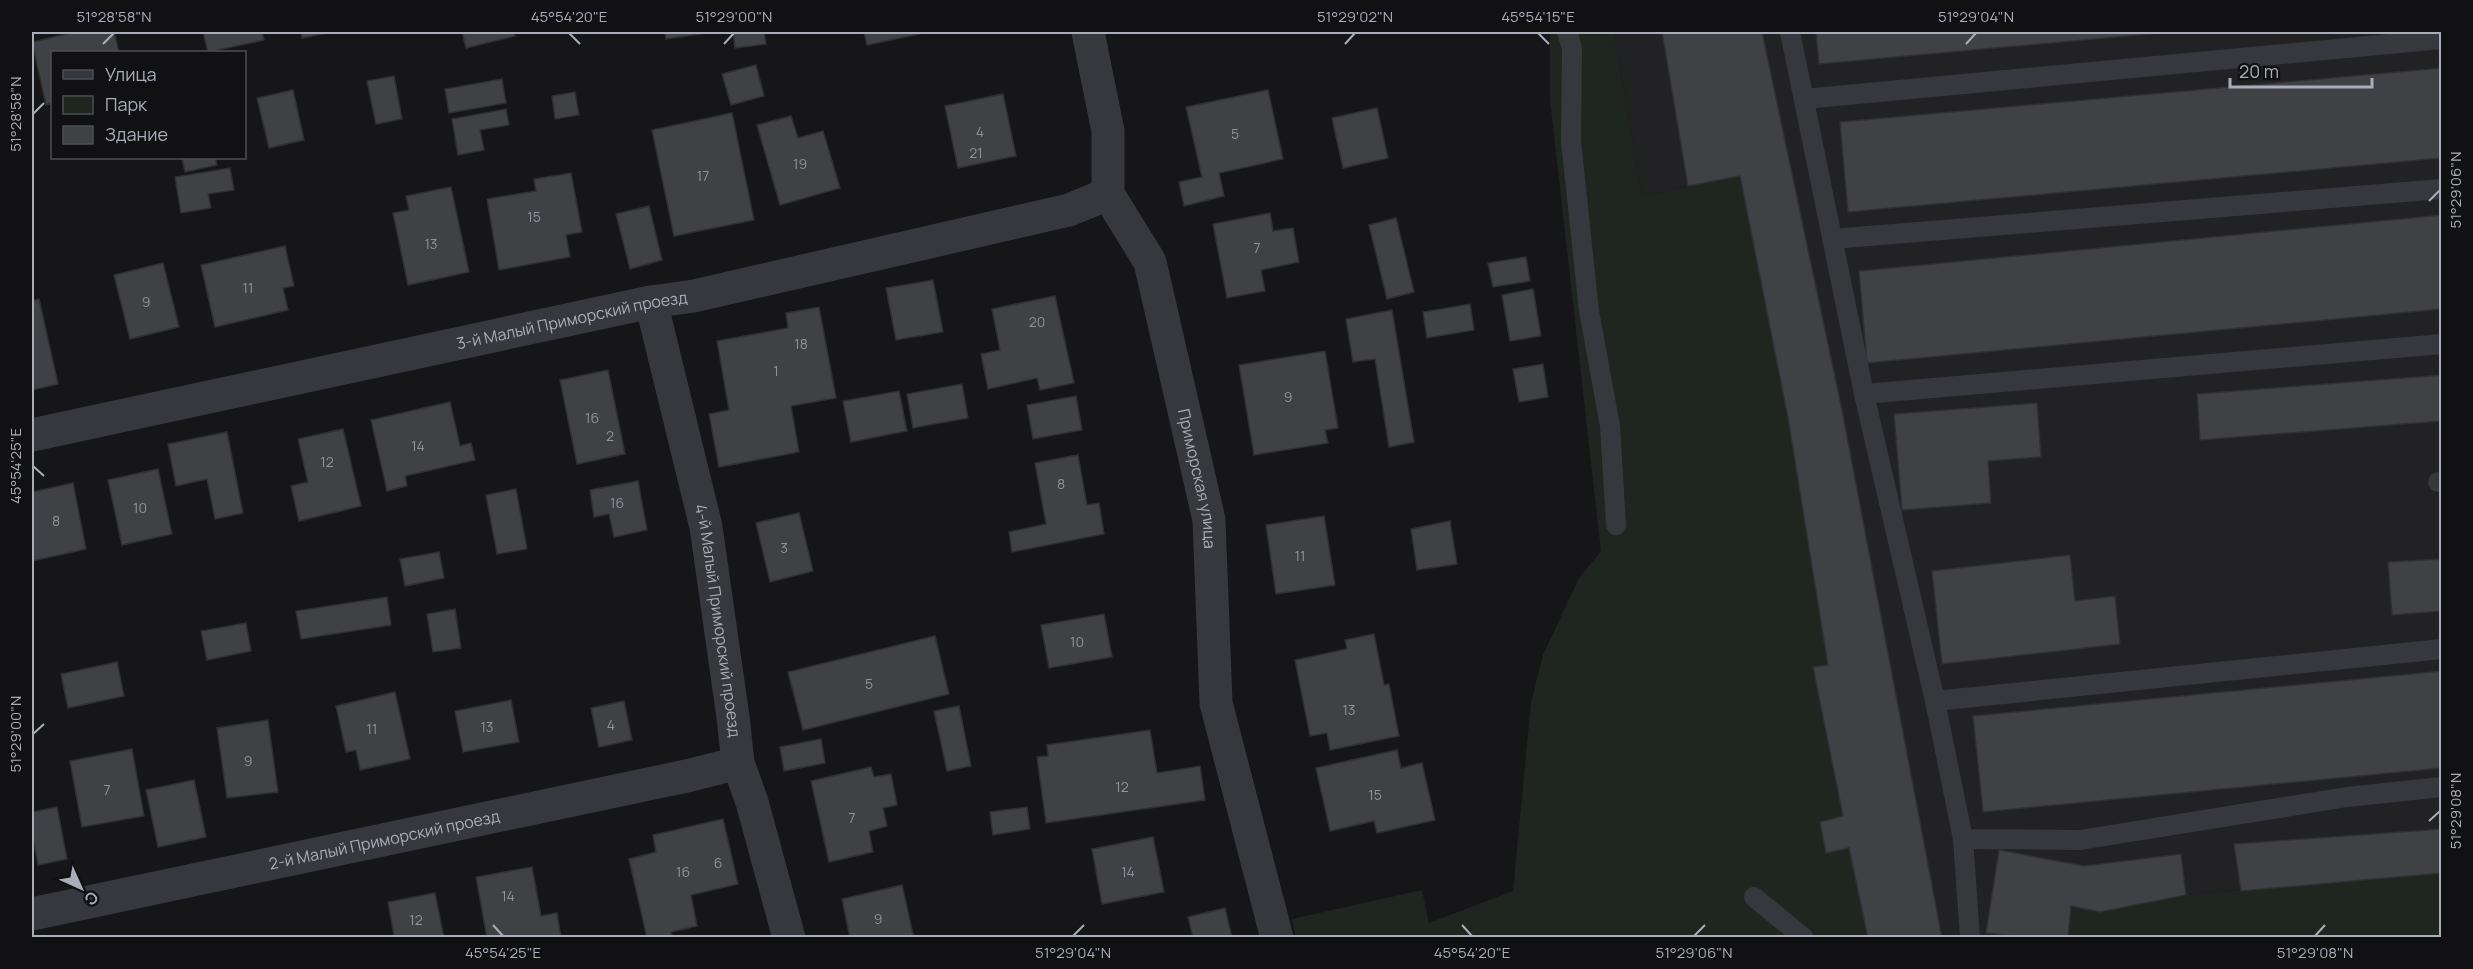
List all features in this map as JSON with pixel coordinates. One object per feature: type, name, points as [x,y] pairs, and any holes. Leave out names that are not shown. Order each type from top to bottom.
[{"type":"street","points":[[1088,32],[1108,131],[1108,194]]},
{"type":"street","name":"3-й Малый Приморский проезд","points":[[32,435],[651,302],[694,296],[1069,210],[1108,194]]},
{"type":"street","name":"Приморская улица","points":[[1108,194],[1150,262],[1209,520],[1216,703],[1277,938]]},
{"type":"street","name":"4-й Малый Приморский проезд","points":[[651,302],[706,527],[738,764],[752,802],[789,938]]},
{"type":"street","name":"2-й Малый Приморский проезд","points":[[32,914],[738,764]]},
{"type":"lane","points":[[1567,32],[1572,48],[1571,141],[1589,311],[1610,426],[1616,525]]},
{"type":"lane","points":[[1790,32],[1864,394],[1964,839],[1970,938]]},
{"type":"lane","points":[[1804,99],[2442,39]]},
{"type":"lane","points":[[1832,239],[2442,189]]},
{"type":"lane","points":[[1864,394],[2442,344]]},
{"type":"lane","points":[[1935,702],[2442,649]]},
{"type":"lane","points":[[1964,839],[2080,840],[2347,797],[2442,787]]},
{"type":"lane","points":[[1754,897],[1804,938]]},
{"type":"shaded area","points":[[1614,32],[2441,32],[2441,873],[2186,895],[2100,912],[2071,906],[2068,937],[1868,937],[1849,848],[1826,853],[1820,822],[1843,816],[1813,667],[1827,665],[1788,418],[1740,176],[1642,196]]},
{"type":"green space","points":[[1550,32],[1614,32],[1642,196],[1740,176],[1788,418],[1828,665],[1813,668],[1843,816],[1820,823],[1826,853],[1849,848],[1868,937],[1296,938],[1292,919],[1422,890],[1429,923],[1513,891],[1531,702],[1543,655],[1579,578],[1601,551],[1550,100]]},
{"type":"green space","points":[[2441,873],[2441,937],[2068,938],[2071,906],[2100,912],[2186,895]]},
{"type":"building","points":[[76,32],[114,32],[119,51],[51,51],[51,103],[46,105],[32,42]]},
{"type":"building","points":[[203,32],[262,32],[264,40],[208,51]]},
{"type":"building","points":[[301,32],[332,32],[302,38]]},
{"type":"building","points":[[462,32],[514,32],[515,36],[466,48]]},
{"type":"building","points":[[665,32],[714,32],[666,39]]},
{"type":"building","points":[[733,32],[764,32],[766,44],[735,48]]},
{"type":"building","points":[[864,32],[928,32],[867,45]]},
{"type":"building","points":[[1662,32],[1762,32],[1842,410],[1942,938],[1868,938],[1849,848],[1826,853],[1820,822],[1843,816],[1813,667],[1828,665],[1788,418],[1740,176],[1688,186]]},
{"type":"building","points":[[1816,32],[2171,32],[1819,64]]},
{"type":"building","points":[[756,65],[764,96],[731,105],[722,74]]},
{"type":"building","points":[[2442,68],[2442,158],[1848,212],[1840,122]]},
{"type":"building","points":[[394,76],[402,119],[376,124],[367,81]]},
{"type":"building","points":[[502,79],[506,103],[449,113],[445,89]]},
{"type":"building","points":[[293,90],[304,140],[269,148],[257,98]]},
{"type":"building","points":[[1268,90],[1283,159],[1219,173],[1224,196],[1184,206],[1179,182],[1202,177],[1186,107]]},
{"type":"building","points":[[575,92],[579,115],[555,119],[552,96]]},
{"type":"building","points":[[1003,94],[1016,156],[958,168],[945,106]]},
{"type":"building","points":[[1377,108],[1388,158],[1343,168],[1332,118]]},
{"type":"building","points":[[506,109],[509,125],[480,130],[484,150],[458,155],[452,119]]},
{"type":"building","points":[[732,113],[754,220],[674,236],[652,130]]},
{"type":"building","points":[[791,116],[798,138],[823,131],[840,188],[780,205],[757,125]]},
{"type":"building","points":[[182,159],[215,159],[217,165],[185,172]]},
{"type":"building","points":[[230,168],[234,190],[208,194],[211,208],[181,213],[175,177]]},
{"type":"building","points":[[571,173],[582,232],[566,235],[570,257],[499,270],[487,199],[536,191],[534,179]]},
{"type":"building","points":[[451,187],[469,272],[408,285],[393,213],[409,210],[406,196]]},
{"type":"building","points":[[649,206],[662,260],[630,269],[616,214]]},
{"type":"building","points":[[1270,213],[1273,231],[1293,228],[1299,262],[1261,270],[1265,291],[1227,298],[1213,224]]},
{"type":"building","points":[[2442,215],[2442,309],[1867,363],[1859,271]]},
{"type":"building","points":[[1396,218],[1414,292],[1387,299],[1369,225]]},
{"type":"building","points":[[285,246],[294,286],[283,288],[288,310],[215,327],[201,265]]},
{"type":"building","points":[[1526,257],[1530,281],[1493,287],[1488,263]]},
{"type":"building","points":[[163,263],[179,327],[130,339],[114,275]]},
{"type":"building","points":[[933,280],[943,332],[896,340],[886,288]]},
{"type":"building","points":[[1533,289],[1541,336],[1510,341],[1502,295]]},
{"type":"building","points":[[1055,296],[1074,383],[1040,390],[1037,378],[988,389],[981,354],[1000,350],[992,309]]},
{"type":"building","points":[[39,299],[58,384],[32,390],[32,301]]},
{"type":"building","points":[[1470,304],[1474,330],[1427,338],[1423,312]]},
{"type":"building","points":[[819,307],[836,398],[791,406],[799,452],[719,467],[709,414],[729,410],[717,341],[788,328],[786,313]]},
{"type":"building","points":[[1392,310],[1414,442],[1389,447],[1375,359],[1353,362],[1346,319]]},
{"type":"building","points":[[1325,351],[1338,428],[1325,430],[1328,443],[1254,455],[1239,365]]},
{"type":"building","points":[[1543,364],[1548,397],[1519,402],[1513,369]]},
{"type":"building","points":[[608,370],[625,454],[577,464],[560,380]]},
{"type":"building","points":[[2442,375],[2442,421],[2200,440],[2197,394]]},
{"type":"building","points":[[962,384],[968,418],[913,428],[907,394]]},
{"type":"building","points":[[899,391],[907,431],[851,442],[843,401]]},
{"type":"building","points":[[1076,396],[1082,430],[1033,439],[1027,405]]},
{"type":"building","points":[[450,402],[460,446],[471,443],[475,460],[405,476],[407,486],[387,491],[371,420]]},
{"type":"building","points":[[2037,403],[2041,457],[1988,461],[1991,503],[1902,510],[1894,414]]},
{"type":"building","points":[[343,429],[361,506],[299,521],[291,486],[308,482],[298,439]]},
{"type":"building","points":[[227,432],[243,513],[215,519],[207,479],[176,486],[168,444]]},
{"type":"building","points":[[1078,455],[1087,505],[1099,503],[1104,534],[1012,552],[1009,532],[1046,524],[1035,463]]},
{"type":"building","points":[[158,469],[172,534],[122,545],[108,480]]},
{"type":"building","points":[[638,481],[647,530],[614,537],[609,514],[594,517],[590,490]]},
{"type":"building","points":[[73,483],[86,549],[32,561],[32,492]]},
{"type":"building","points":[[516,489],[527,549],[497,554],[486,495]]},
{"type":"building","points":[[799,513],[813,571],[770,582],[756,523]]},
{"type":"building","points":[[1324,516],[1335,585],[1276,594],[1266,525]]},
{"type":"building","points":[[1450,521],[1457,564],[1417,570],[1411,529]]},
{"type":"building","points":[[439,552],[444,578],[405,586],[400,559]]},
{"type":"building","points":[[2070,555],[2075,601],[2115,596],[2120,644],[1942,664],[1932,571]]},
{"type":"building","points":[[2442,559],[2442,611],[2392,615],[2388,562]]},
{"type":"building","points":[[387,597],[391,625],[301,639],[296,611]]},
{"type":"building","points":[[455,609],[461,648],[433,652],[427,614]]},
{"type":"building","points":[[1104,614],[1112,657],[1049,668],[1041,625]]},
{"type":"building","points":[[246,623],[251,651],[207,660],[201,631]]},
{"type":"building","points":[[1374,634],[1384,685],[1389,684],[1399,736],[1330,750],[1327,733],[1310,736],[1295,660],[1347,649],[1345,640]]},
{"type":"building","points":[[935,636],[949,694],[803,730],[788,672]]},
{"type":"building","points":[[117,662],[124,696],[68,708],[61,674]]},
{"type":"building","points":[[2442,671],[2442,768],[1983,812],[1973,716]]},
{"type":"building","points":[[395,692],[410,759],[360,770],[356,750],[346,752],[336,706]]},
{"type":"building","points":[[511,700],[519,742],[463,752],[455,711]]},
{"type":"building","points":[[624,701],[632,740],[599,747],[591,708]]},
{"type":"building","points":[[959,706],[971,766],[947,771],[934,711]]},
{"type":"building","points":[[268,720],[278,792],[227,798],[217,728]]},
{"type":"building","points":[[1150,730],[1157,773],[1200,766],[1205,800],[1046,823],[1037,757],[1048,756],[1047,745]]},
{"type":"building","points":[[821,739],[825,763],[784,771],[780,747]]},
{"type":"building","points":[[132,749],[144,816],[82,827],[70,761]]},
{"type":"building","points":[[1397,750],[1401,768],[1422,763],[1435,820],[1377,833],[1374,821],[1330,831],[1316,768]]},
{"type":"building","points":[[871,767],[874,777],[891,774],[897,805],[883,808],[887,826],[869,831],[873,852],[829,862],[811,781]]},
{"type":"building","points":[[194,780],[206,837],[158,847],[146,790]]},
{"type":"building","points":[[57,807],[67,859],[38,865],[32,832],[32,812]]},
{"type":"building","points":[[1027,807],[1030,829],[993,835],[990,812]]},
{"type":"building","points":[[723,819],[738,884],[691,895],[697,926],[671,932],[673,938],[647,938],[629,859],[656,852],[653,835]]},
{"type":"building","points":[[2442,829],[2442,873],[2241,891],[2234,844]]},
{"type":"building","points":[[1153,837],[1164,892],[1102,904],[1092,849]]},
{"type":"building","points":[[1999,850],[2084,866],[2181,854],[2186,895],[2100,912],[2071,906],[2068,938],[2029,938],[1986,933]]},
{"type":"building","points":[[532,867],[541,916],[557,913],[561,938],[487,938],[476,877]]},
{"type":"building","points":[[902,885],[914,938],[850,938],[842,899]]},
{"type":"building","points":[[435,893],[444,938],[384,938],[394,935],[388,902]]},
{"type":"building","points":[[1225,908],[1232,938],[1193,938],[1188,917]]}]
